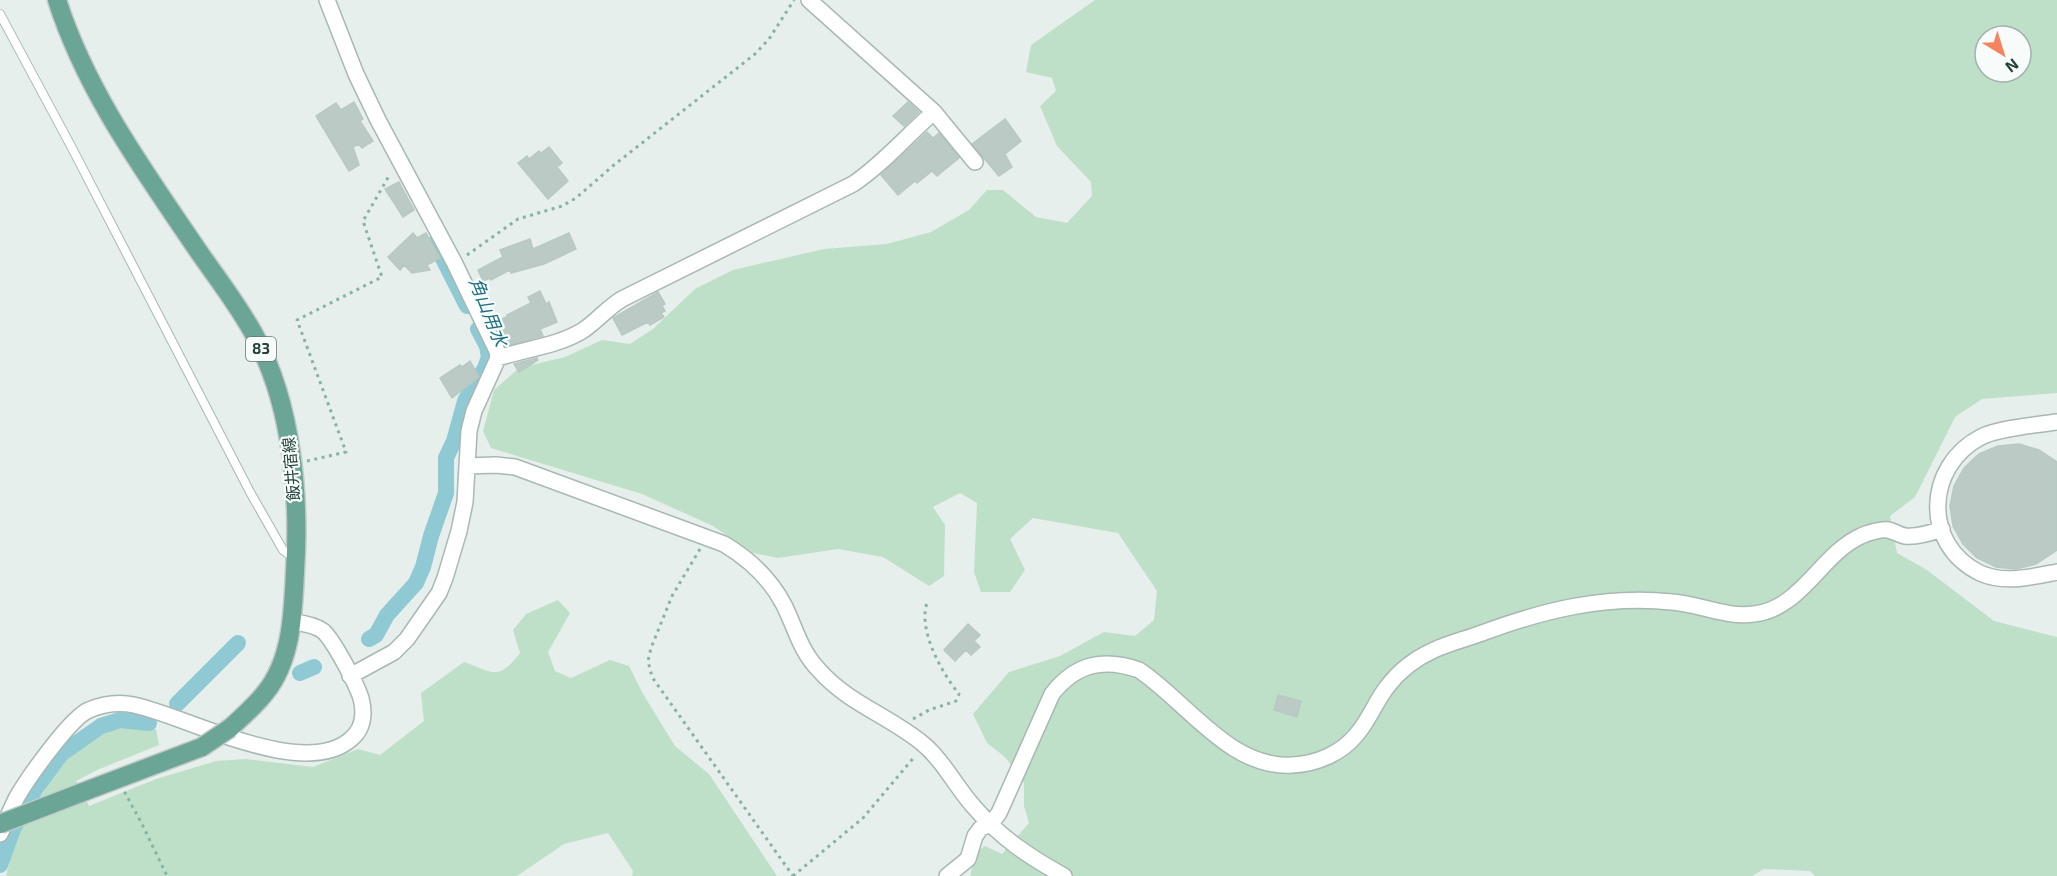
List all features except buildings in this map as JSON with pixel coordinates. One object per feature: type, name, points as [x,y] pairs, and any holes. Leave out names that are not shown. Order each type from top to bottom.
[{"type":"main road","name":"飯井宿線","points":[[0,824],[202,747],[230,728],[267,692],[285,656],[293,622],[296,560],[293,465],[281,400],[256,338],[130,150],[66,30],[57,0]]},
{"type":"street","points":[[327,0],[356,74],[398,159],[454,262],[497,351],[498,358],[474,411],[468,431],[465,502],[459,531],[439,593],[407,639],[394,652],[350,676]]},
{"type":"street","points":[[809,0],[934,112],[975,162]]},
{"type":"street","points":[[498,358],[548,345],[579,332],[591,325],[609,306],[853,184],[872,172],[903,139],[934,112]]},
{"type":"street","points":[[2057,422],[1982,436],[1961,450],[1946,470],[1938,493],[1938,518],[1946,541],[1961,560],[1981,573],[2004,579],[2029,578],[2057,573]]},
{"type":"street","points":[[467,466],[515,467],[724,544],[743,555],[759,569],[783,605],[803,650],[818,669],[848,695],[924,745],[973,806],[1001,836],[1029,857],[1064,876]]},
{"type":"street","points":[[947,876],[968,859],[975,836],[999,813],[1052,694],[1061,682],[1075,672],[1090,666],[1107,663],[1123,664],[1140,670],[1241,754],[1276,766],[1310,764],[1350,742],[1359,732],[1388,684],[1403,670],[1434,650],[1529,616],[1614,600],[1674,602],[1740,615],[1773,610],[1791,597],[1846,545],[1862,535],[1886,529],[1905,536],[1931,533],[1942,529]]},
{"type":"street","points":[[0,834],[18,796],[70,723],[87,710],[106,704],[131,705],[152,710],[254,746],[296,752],[326,751],[346,744],[359,732],[364,715],[360,697],[334,645],[322,630],[293,622]]},
{"type":"lane","points":[[0,14],[250,492],[283,550],[296,560]]},
{"type":"path","points":[[454,262],[518,219],[562,206],[576,198],[614,165],[755,54],[769,39],[794,0]]},
{"type":"path","points":[[293,465],[346,452],[297,320],[382,277],[363,221],[398,159]]},
{"type":"path","points":[[707,538],[672,596],[648,661],[652,677],[793,876],[863,818],[924,745]]},
{"type":"path","points":[[904,730],[913,719],[956,700],[959,694],[943,670],[930,643],[925,624],[925,608],[928,600]]},
{"type":"path","points":[[141,771],[141,780],[125,793],[167,876]]},
{"type":"green space","points":[[1095,0],[2057,0],[2057,393],[1982,399],[1955,417],[1915,497],[1890,516],[1897,553],[1927,570],[1994,621],[2057,637],[2057,876],[1815,876],[1810,871],[1764,869],[1752,876],[970,876],[976,852],[985,846],[1002,854],[1029,823],[1024,806],[1024,783],[1005,757],[987,743],[973,714],[1009,672],[1060,656],[1104,632],[1135,636],[1154,620],[1157,591],[1118,533],[1033,518],[1010,539],[1025,570],[1010,592],[981,592],[974,572],[977,503],[960,493],[933,507],[945,525],[944,576],[929,586],[883,557],[838,549],[778,558],[753,553],[713,526],[642,494],[491,448],[483,431],[494,390],[519,368],[565,357],[602,340],[630,344],[653,329],[695,289],[733,270],[824,249],[887,244],[931,232],[969,210],[987,190],[1003,190],[1036,217],[1067,223],[1092,196],[1091,182],[1057,146],[1040,106],[1056,91],[1052,78],[1026,72],[1031,45]]},
{"type":"green space","points":[[558,600],[570,613],[548,652],[555,671],[571,678],[610,660],[629,666],[643,694],[675,746],[709,774],[777,876],[632,876],[633,871],[608,833],[564,844],[517,876],[6,876],[14,842],[60,764],[99,732],[129,727],[156,729],[159,745],[76,781],[89,806],[156,779],[216,761],[246,759],[313,767],[358,749],[380,755],[424,721],[421,693],[464,662],[495,672],[506,668],[520,653],[513,630],[526,614]]},
{"type":"waterway","name":"角山用水","points":[[435,243],[467,306]]},
{"type":"waterway","name":"角山用水","points":[[369,639],[376,635],[387,615],[416,583],[423,567],[446,493],[446,458],[454,441],[465,401],[489,357],[487,346],[478,329]]},
{"type":"waterway","name":"角山用水","points":[[177,704],[238,643]]},
{"type":"waterway","name":"角山用水","points":[[300,673],[314,667]]},
{"type":"waterway","name":"角山用水","points":[[0,865],[13,829],[36,788],[61,754],[101,726],[120,720],[149,723]]}]
